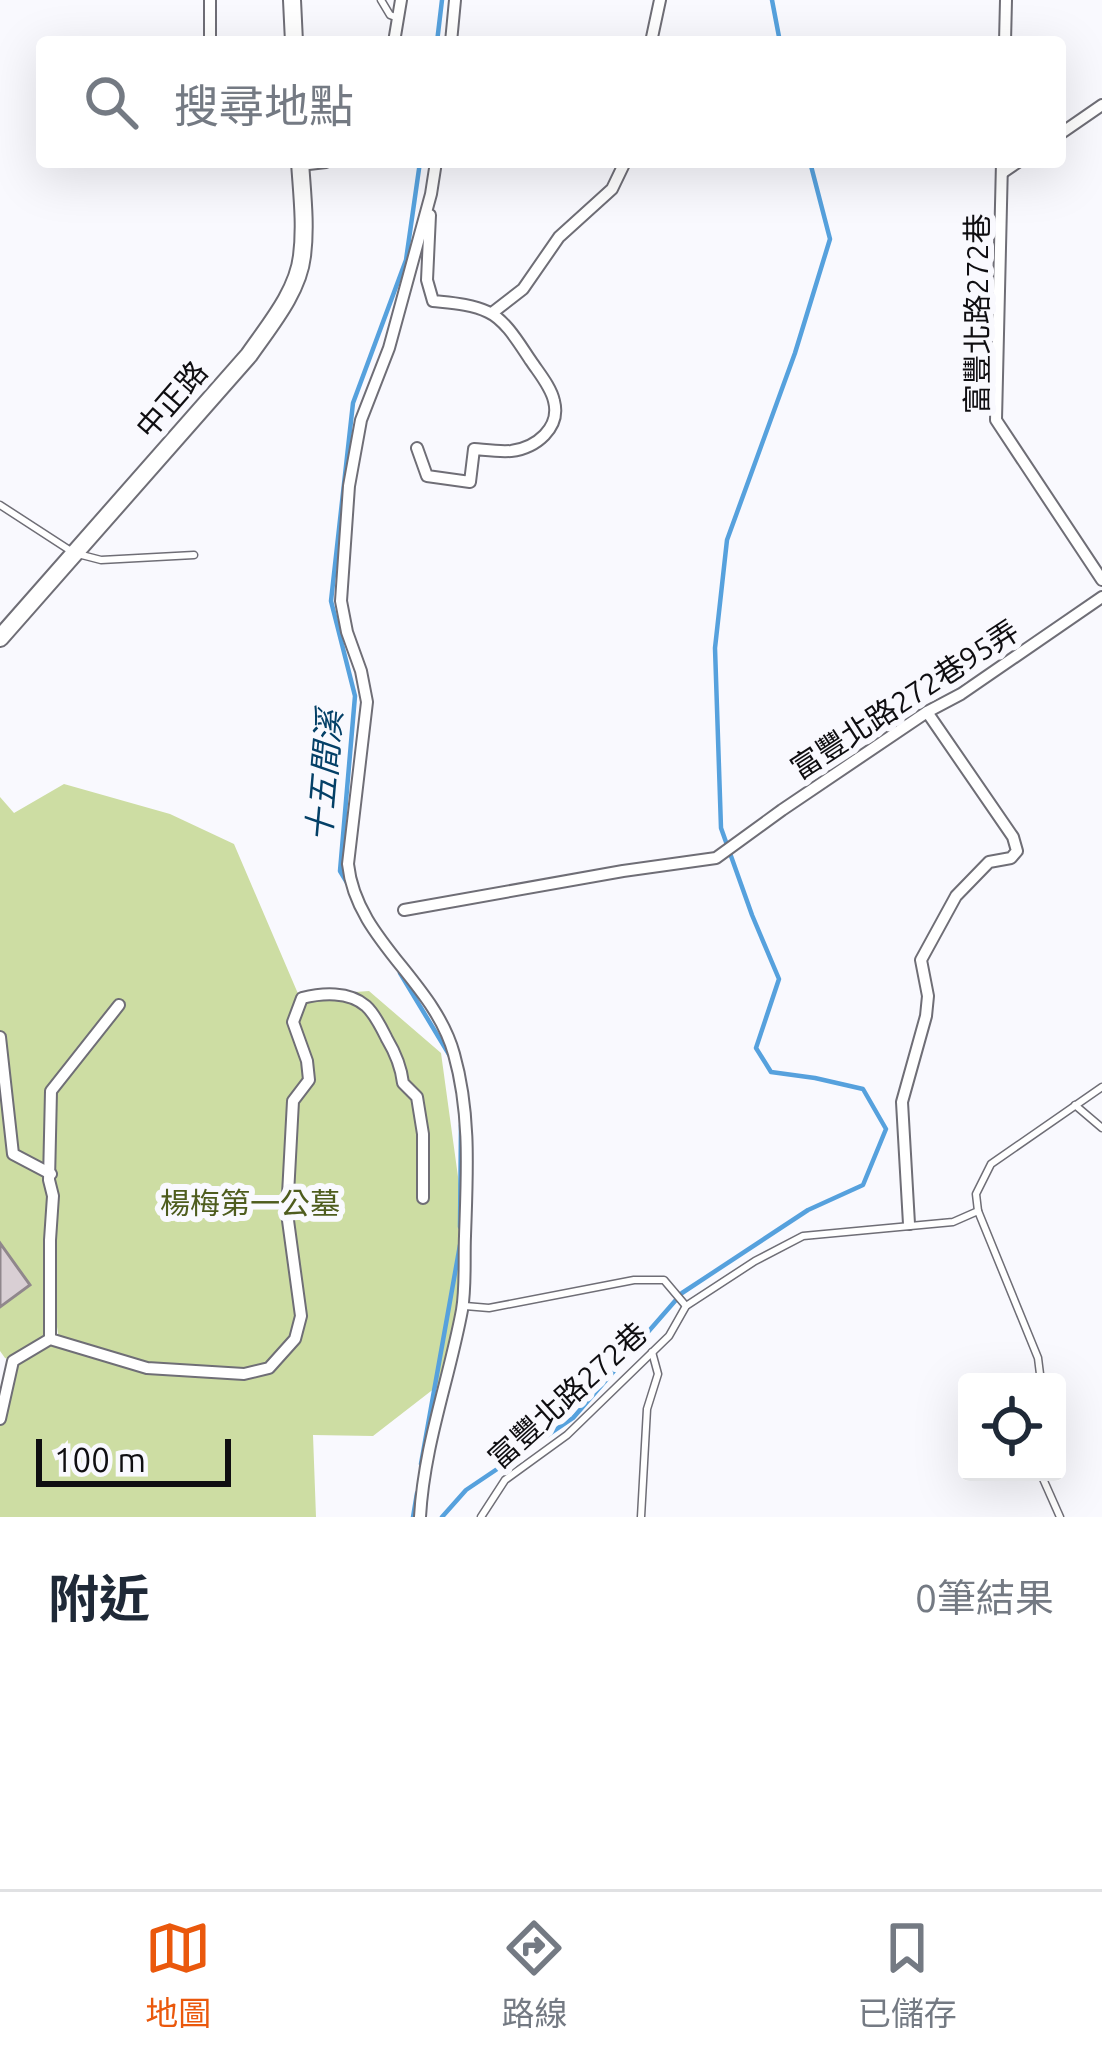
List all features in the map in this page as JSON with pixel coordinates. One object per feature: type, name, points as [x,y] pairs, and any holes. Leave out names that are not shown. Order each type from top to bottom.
[{"type":"street","points":[[210,0],[210,36]]},
{"type":"street","points":[[292,0],[294,36]]},
{"type":"street","points":[[395,36],[401,0]]},
{"type":"street","points":[[452,36],[455,0]]},
{"type":"street","points":[[652,36],[660,0]]},
{"type":"street","points":[[1005,36],[1006,0]]},
{"type":"street","points":[[1066,130],[1102,105]]},
{"type":"street","name":"中正路","points":[[0,638],[271,324],[302,259],[300,168]]},
{"type":"street","points":[[417,448],[427,476],[470,482],[474,449],[514,451],[540,441],[553,424],[555,406],[519,343],[493,313],[433,301],[427,280],[435,168]]},
{"type":"street","points":[[493,313],[523,289],[559,237],[612,189],[623,168]]},
{"type":"street","name":"富豐北路272巷","points":[[1002,168],[997,420],[1102,580]]},
{"type":"street","points":[[420,1517],[439,1399],[463,1306],[468,1131],[445,1029],[364,918],[350,880],[367,702],[341,601],[349,486],[361,420],[389,348],[431,194]]},
{"type":"street","name":"富豐北路272巷95弄","points":[[404,910],[716,857],[1102,596]]},
{"type":"street","points":[[910,1224],[902,1102],[926,1016],[928,996],[921,960],[956,896],[989,862],[1011,858],[1017,851],[1013,837],[927,712]]},
{"type":"street","points":[[0,1420],[13,1361],[50,1339],[147,1367],[244,1375],[269,1368],[296,1339],[301,1316],[286,1214],[292,1102],[309,1080],[293,1022],[302,998],[341,994],[366,1006],[380,1027],[401,1066],[403,1083],[417,1097],[423,1134],[423,1198]]},
{"type":"street","points":[[50,1339],[51,1091],[119,1005]]},
{"type":"street","points":[[0,1037],[13,1154],[51,1174]]},
{"type":"lane","points":[[381,0],[390,15],[398,18]]},
{"type":"lane","points":[[0,505],[74,553],[100,560],[194,555]]},
{"type":"lane","points":[[1040,1373],[1038,1358],[978,1211],[976,1194],[991,1164],[1102,1087]]},
{"type":"lane","points":[[1075,1105],[1102,1128]]},
{"type":"lane","name":"富豐北路272巷","points":[[481,1517],[506,1480],[567,1435],[670,1336],[685,1305],[755,1261],[803,1236],[953,1222],[978,1211]]},
{"type":"lane","points":[[463,1306],[489,1308],[634,1280],[664,1280],[685,1305]]},
{"type":"lane","points":[[641,1517],[647,1409],[658,1374],[652,1352]]},
{"type":"lane","points":[[1044,1481],[1060,1517]]},
{"type":"green space","name":"楊梅第一公墓","points":[[64,784],[170,814],[234,844],[299,996],[369,991],[441,1053],[459,1184],[462,1278],[453,1374],[373,1436],[313,1435],[316,1517],[0,1517],[0,1417],[18,1365],[59,1340],[47,1261],[50,1339],[13,1361],[0,1351],[0,797],[14,813]]},
{"type":"building","points":[[0,1243],[30,1285],[0,1307]]},
{"type":"waterway","name":"十五間溪","points":[[438,36],[442,0]]},
{"type":"waterway","points":[[772,0],[779,36]]},
{"type":"waterway","name":"十五間溪","points":[[349,886],[340,871],[355,696],[331,601],[353,403],[406,260],[419,168]]},
{"type":"waterway","points":[[442,1517],[466,1490],[573,1418],[682,1293],[808,1210],[863,1185],[886,1129],[863,1089],[771,1072],[756,1048],[779,979],[721,828],[715,648],[727,540],[795,353],[830,239],[812,168]]},
{"type":"waterway","name":"十五間溪","points":[[400,973],[450,1056]]},
{"type":"waterway","name":"十五間溪","points":[[460,1227],[461,1125]]},
{"type":"waterway","name":"十五間溪","points":[[421,1464],[460,1245]]},
{"type":"waterway","name":"十五間溪","points":[[413,1517],[417,1493]]}]
